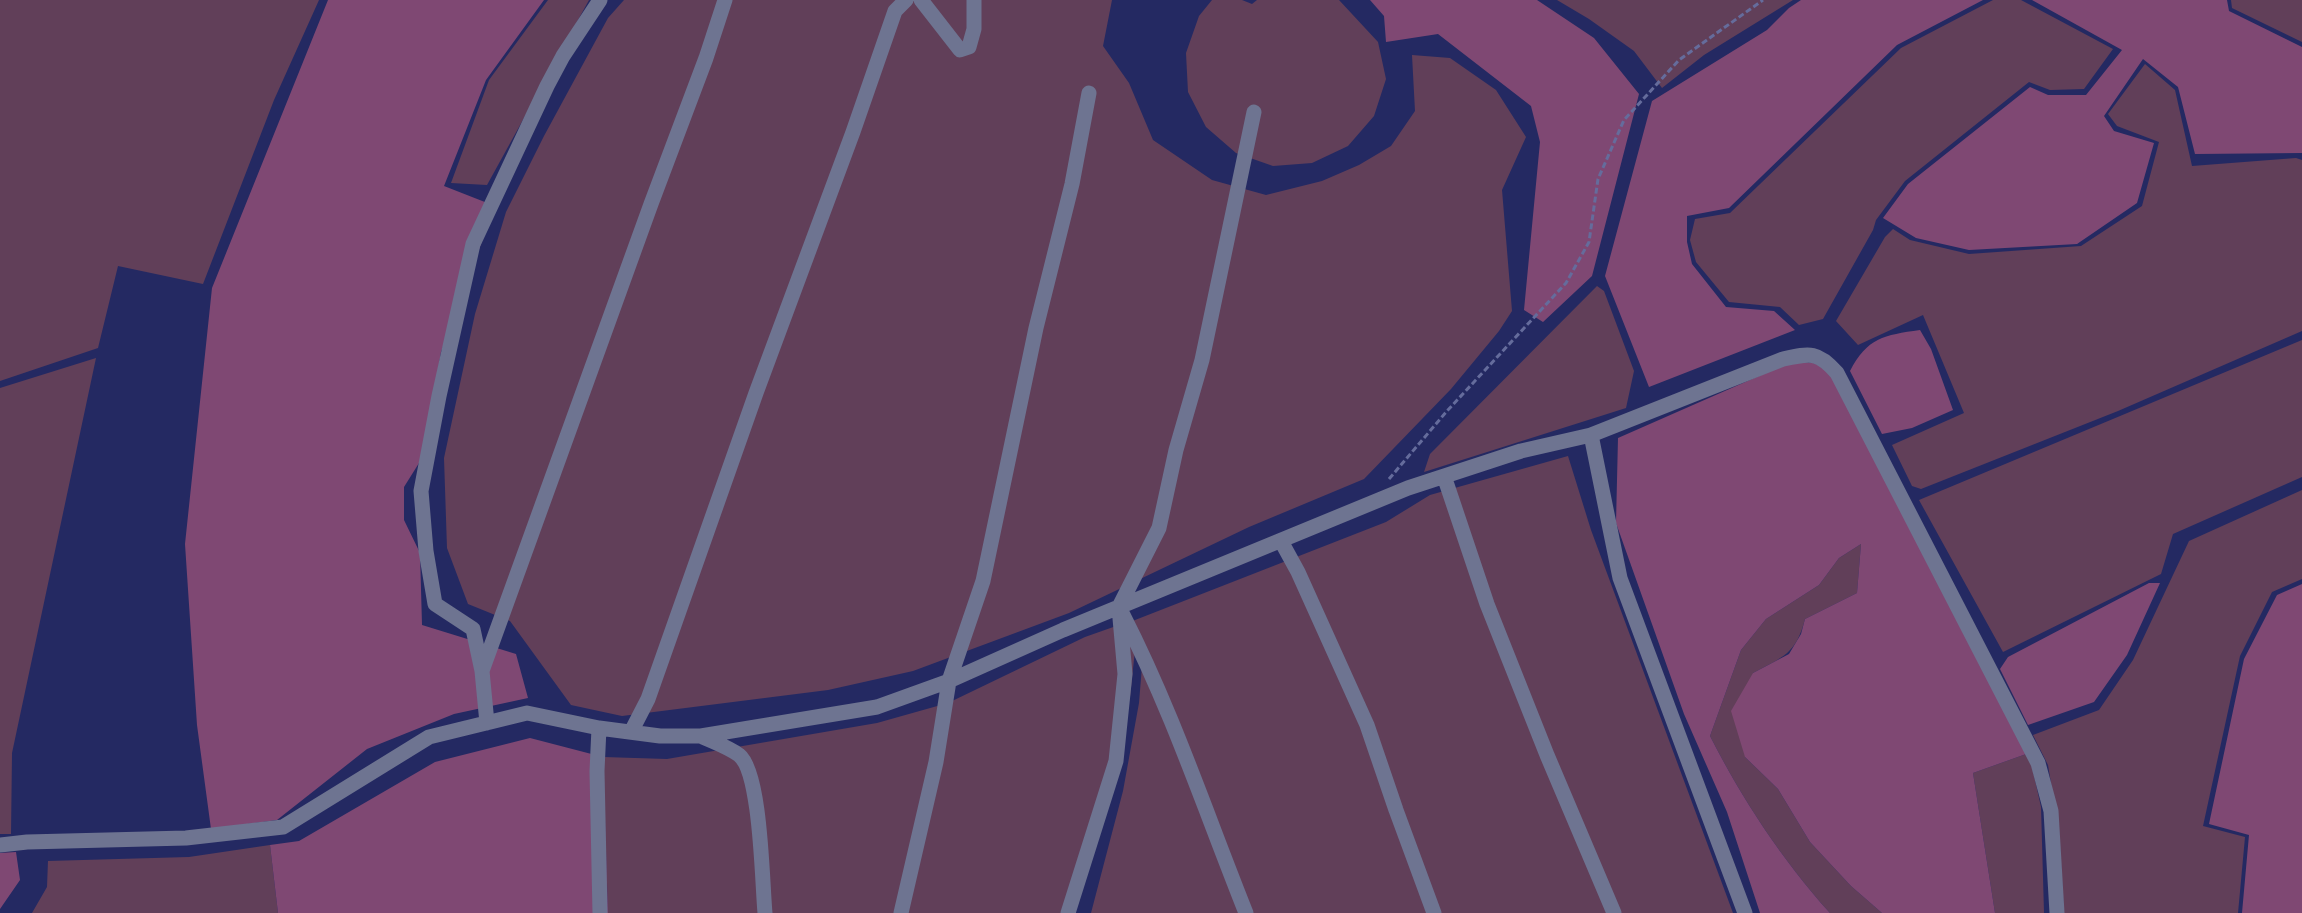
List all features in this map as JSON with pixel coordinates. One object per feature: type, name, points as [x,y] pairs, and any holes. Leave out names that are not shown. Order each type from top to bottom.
[{"type":"street","points":[[487,723],[483,670],[473,629],[435,604],[426,551],[421,492],[439,396],[473,244],[552,76],[600,0]]},
{"type":"street","points":[[483,670],[706,58],[725,0]]},
{"type":"street","points":[[631,732],[648,699],[759,382],[853,132],[895,11],[906,0]]},
{"type":"street","points":[[921,0],[960,50],[969,47],[974,29],[974,0]]},
{"type":"street","points":[[901,913],[936,762],[950,681],[983,581],[1036,328],[1072,184],[1089,93]]},
{"type":"street","points":[[1071,910],[1116,761],[1125,675],[1119,607],[1159,528],[1176,450],[1202,360],[1254,112]]},
{"type":"street","points":[[0,845],[27,842],[186,838],[283,827],[429,737],[527,713],[599,728],[660,736],[702,736],[877,707],[950,681],[1119,607],[1408,488],[1521,451],[1591,435],[1783,358],[1805,354],[1819,356],[1837,373],[2038,763],[2051,811],[2057,913]]},
{"type":"street","points":[[1591,435],[1620,578],[1745,913]]},
{"type":"street","points":[[1444,476],[1500,637],[1614,913]]},
{"type":"street","points":[[1281,541],[1298,572],[1367,724],[1434,913]]},
{"type":"street","points":[[1119,607],[1151,669],[1246,913]]},
{"type":"street","points":[[599,728],[597,771],[600,913]]},
{"type":"street","points":[[702,736],[740,756],[752,780],[765,913]]},
{"type":"path","points":[[1388,480],[1447,411],[1566,283],[1588,242],[1598,179],[1624,120],[1679,60],[1763,0]]},
{"type":"shaded area","points":[[0,0],[319,0],[274,100],[203,284],[118,266],[98,348],[0,381]]},
{"type":"shaded area","points":[[328,0],[544,0],[486,80],[444,186],[495,206],[441,352],[424,455],[404,487],[404,520],[420,553],[422,625],[516,654],[528,698],[454,714],[367,749],[277,820],[211,829],[197,725],[185,544],[212,288]]},
{"type":"shaded area","points":[[548,0],[589,0],[487,185],[451,183],[489,80]]},
{"type":"shaded area","points":[[624,0],[1112,0],[1103,46],[1129,83],[1153,140],[1212,180],[1266,195],[1322,181],[1359,165],[1391,146],[1415,111],[1412,55],[1450,58],[1496,90],[1526,137],[1502,190],[1512,311],[1499,331],[1451,389],[1364,479],[1249,527],[1069,613],[913,671],[828,690],[622,716],[571,705],[510,621],[468,604],[447,548],[444,458],[475,314],[506,212],[608,18]]},
{"type":"shaded area","points":[[1212,0],[1242,0],[1252,4],[1257,0],[1339,0],[1378,42],[1386,79],[1374,116],[1348,146],[1312,163],[1273,166],[1236,153],[1206,127],[1188,92],[1186,53],[1199,16]]},
{"type":"shaded area","points":[[1370,0],[1537,0],[1594,38],[1639,94],[1592,276],[1543,322],[1524,310],[1540,142],[1531,106],[1438,34],[1386,42],[1384,16]]},
{"type":"shaded area","points":[[1557,0],[1793,0],[1704,55],[1662,88],[1634,51],[1589,19]]},
{"type":"shaded area","points":[[1801,0],[1983,0],[1897,45],[1729,208],[1687,216],[1687,242],[1692,264],[1726,307],[1774,311],[1795,330],[1649,387],[1605,276],[1652,101],[1767,30],[1789,8]]},
{"type":"shaded area","points":[[1993,0],[2021,0],[2113,49],[2084,89],[2050,90],[2029,82],[1905,181],[1876,220],[1873,230],[1823,319],[1799,325],[1780,307],[1729,302],[1696,262],[1690,240],[1695,219],[1730,213],[1901,48]]},
{"type":"shaded area","points":[[2032,0],[2227,0],[2229,11],[2302,47],[2302,153],[2195,154],[2178,87],[2143,59],[2104,116],[2114,131],[2154,143],[2137,203],[2077,244],[1969,250],[1916,238],[1883,218],[1908,184],[2030,87],[2048,95],[2086,95],[2122,50]]},
{"type":"shaded area","points":[[2231,0],[2302,0],[2302,42],[2232,8]]},
{"type":"shaded area","points":[[2145,64],[2175,90],[2192,166],[2296,158],[2302,160],[2302,331],[2118,411],[1921,489],[1912,486],[1892,445],[1964,413],[1923,315],[1858,345],[1836,321],[1885,237],[1893,229],[1910,240],[1969,254],[2081,246],[2142,206],[2159,142],[2117,126],[2108,114]]},
{"type":"shaded area","points":[[1597,286],[1604,291],[1634,371],[1626,408],[1424,472],[1430,454]]},
{"type":"shaded area","points":[[1920,330],[1931,349],[1953,410],[1912,428],[1882,434],[1850,371],[1863,351],[1878,340],[1887,336]]},
{"type":"shaded area","points":[[2302,340],[2302,477],[2173,534],[2161,574],[2003,652],[1919,500]]},
{"type":"shaded area","points":[[96,358],[12,753],[11,834],[0,834],[0,388]]},
{"type":"shaded area","points":[[1793,361],[1813,363],[1829,368],[2029,753],[1973,773],[1995,913],[1882,913],[1851,886],[1810,842],[1778,789],[1745,757],[1731,711],[1753,673],[1789,654],[1801,634],[1805,619],[1857,593],[1861,544],[1839,558],[1819,585],[1766,619],[1741,650],[1710,736],[1764,829],[1830,913],[1760,913],[1727,812],[1684,714],[1616,523],[1618,438]]},
{"type":"shaded area","points":[[1568,456],[1591,530],[1733,913],[1091,913],[1123,791],[1139,703],[1143,654],[1130,622],[1386,522],[1430,495]]},
{"type":"shaded area","points":[[2302,490],[2302,579],[2272,592],[2240,656],[2203,826],[2245,837],[2238,913],[2064,913],[2059,831],[2048,765],[2033,735],[2099,710],[2133,660],[2189,541]]},
{"type":"shaded area","points":[[1861,544],[1857,593],[1805,619],[1793,647],[1773,663],[1753,673],[1745,757],[1778,789],[1810,842],[1851,886],[1882,913],[1830,913],[1764,829],[1710,736],[1741,650],[1766,619],[1819,585],[1839,558]]},
{"type":"shaded area","points":[[2149,583],[2160,583],[2127,655],[2094,702],[2028,725],[2000,669],[2008,657]]},
{"type":"shaded area","points":[[2302,584],[2302,913],[2242,913],[2249,835],[2209,824],[2244,659],[2277,595]]},
{"type":"shaded area","points":[[1119,625],[1135,650],[1130,697],[1109,788],[1075,913],[608,913],[603,757],[667,759],[877,723],[948,703],[1085,637]]},
{"type":"shaded area","points":[[530,738],[603,757],[608,913],[278,913],[270,845],[299,841],[435,762]]},
{"type":"shaded area","points":[[2029,753],[2041,807],[2044,913],[1995,913],[1973,773]]},
{"type":"shaded area","points":[[270,845],[278,913],[32,913],[47,887],[48,861],[189,857]]},
{"type":"shaded area","points":[[16,852],[20,880],[0,909],[0,853]]}]
